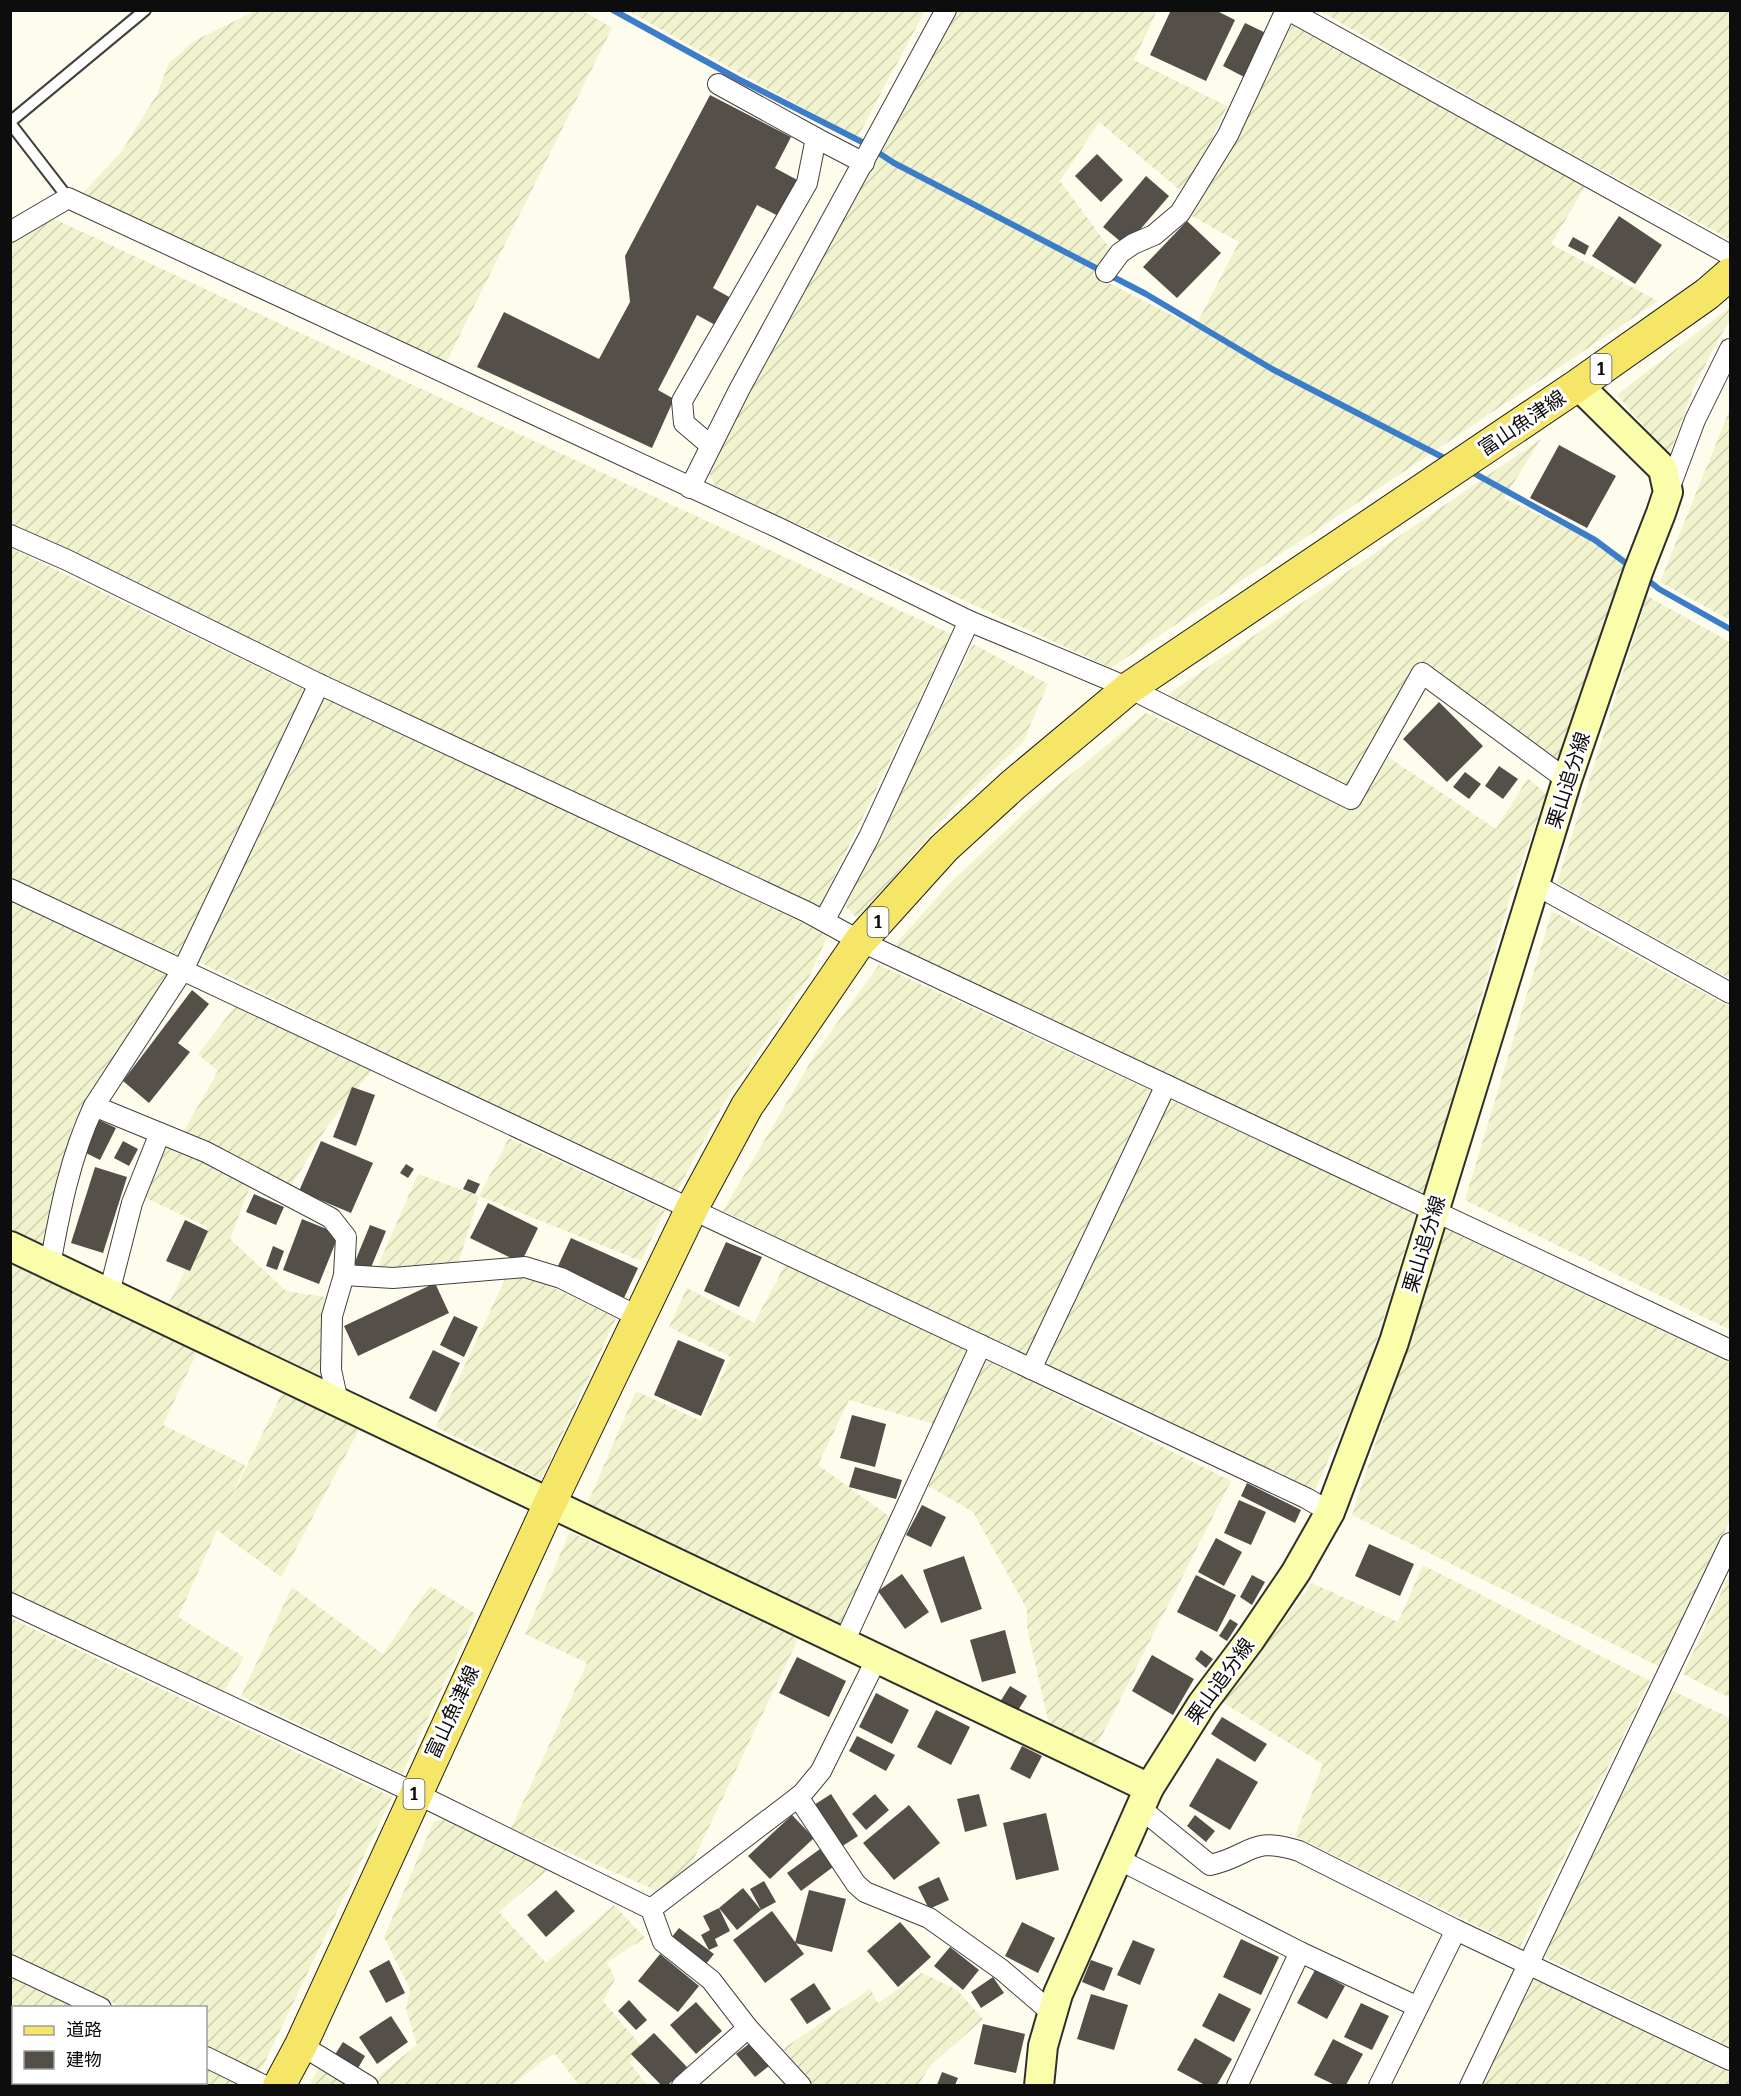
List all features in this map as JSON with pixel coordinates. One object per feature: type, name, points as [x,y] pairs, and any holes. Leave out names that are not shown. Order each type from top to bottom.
[{"type":"main road","name":"富山魚津線","points":[[1129,688],[1578,385],[1707,294],[1731,274]]},
{"type":"main road","points":[[1578,385],[1663,469],[1668,492]]},
{"type":"main road","name":"栗山追分線","points":[[1039,2085],[1043,2046],[1052,2013],[1144,1798],[1202,1704],[1250,1640],[1296,1572],[1330,1512],[1394,1342],[1567,780],[1668,492]]},
{"type":"main road","name":"1","points":[[550,1503],[692,1208],[747,1106],[860,941],[944,848],[1013,785],[1129,688]]},
{"type":"main road","points":[[10,1246],[876,1660],[1144,1798]]},
{"type":"main road","name":"富山魚津線","points":[[279,2085],[301,2045],[550,1503]]},
{"type":"street","points":[[690,488],[946,10]]},
{"type":"street","points":[[1106,272],[1120,253],[1133,244],[1154,236],[1180,213],[1228,135],[1287,10],[1731,255]]},
{"type":"street","points":[[718,84],[864,163]]},
{"type":"street","points":[[711,446],[684,423],[682,401],[807,183],[816,138]]},
{"type":"street","points":[[10,232],[68,198],[690,488],[969,621],[1129,688],[1351,799],[1422,673],[1567,780]]},
{"type":"street","points":[[1668,492],[1695,420],[1731,349]]},
{"type":"street","points":[[10,535],[67,560],[319,684],[824,921],[860,941],[1731,1350]]},
{"type":"street","points":[[824,921],[869,837],[969,621]]},
{"type":"street","points":[[50,1265],[65,1187],[79,1138],[94,1106],[184,968],[319,684]]},
{"type":"street","points":[[1534,884],[1731,993]]},
{"type":"street","points":[[10,889],[184,968],[1306,1498],[1330,1512]]},
{"type":"street","points":[[1031,1369],[1166,1085]]},
{"type":"street","points":[[94,1106],[206,1152],[331,1218],[346,1237],[344,1275],[332,1316],[331,1370],[338,1402]]},
{"type":"street","points":[[109,1293],[132,1203],[160,1133]]},
{"type":"street","points":[[344,1275],[393,1278],[525,1267],[561,1278],[639,1317]]},
{"type":"street","points":[[843,1644],[981,1345]]},
{"type":"street","points":[[1470,2085],[1731,1544]]},
{"type":"street","points":[[10,1603],[415,1793],[651,1909],[663,1942],[711,1980],[748,2028],[801,2085]]},
{"type":"street","points":[[651,1909],[798,1797],[821,1771],[876,1660]]},
{"type":"street","points":[[798,1797],[856,1884],[865,1892],[928,1918],[1002,1970],[1052,2013]]},
{"type":"street","points":[[1144,1798],[1152,1815],[1210,1865],[1226,1862],[1254,1846],[1278,1844],[1299,1851],[1456,1930],[1528,1962],[1731,2060]]},
{"type":"street","points":[[1118,1859],[1300,1952],[1418,2007]]},
{"type":"street","points":[[1379,2085],[1456,1930]]},
{"type":"street","points":[[1237,2085],[1300,1952]]},
{"type":"street","points":[[10,1965],[99,2006]]},
{"type":"street","points":[[682,2085],[748,2028]]},
{"type":"street","points":[[301,2045],[368,2085]]},
{"type":"street","points":[[207,2057],[265,2085]]},
{"type":"lane","points":[[68,198],[10,122],[145,10]]},
{"type":"green space","points":[[582,10],[612,28],[446,363],[81,195],[122,151],[157,94],[169,63],[194,41],[255,11]]},
{"type":"green space","points":[[628,11],[925,11],[857,138]]},
{"type":"green space","points":[[954,11],[1157,11],[1134,60],[1227,106],[1203,160],[1180,190],[1099,122],[1060,181],[1111,250],[1093,275],[1195,327],[1239,242],[1190,215],[1239,131],[1293,24],[1585,187],[1551,244],[1658,301],[1111,668],[715,486],[708,469]]},
{"type":"green space","points":[[1320,11],[1730,11],[1730,235],[1728,238],[1537,135]]},
{"type":"green space","points":[[52,218],[951,634],[818,910],[11,524],[10,242]]},
{"type":"green space","points":[[1730,307],[1730,321],[1694,387],[1669,456],[1617,395]]},
{"type":"green space","points":[[1730,409],[1730,620],[1660,582]]},
{"type":"green space","points":[[1541,439],[1504,498],[1631,559],[1557,763],[1421,662],[1348,785],[1163,698]]},
{"type":"green space","points":[[11,548],[305,690],[178,955],[11,878]]},
{"type":"green space","points":[[1647,596],[1730,642],[1730,979],[1557,883]]},
{"type":"green space","points":[[973,644],[1048,684],[1023,742],[956,805],[858,919],[845,906]]},
{"type":"green space","points":[[324,695],[828,935],[810,975],[722,1106],[677,1191],[518,1119],[197,961]]},
{"type":"green space","points":[[1146,713],[1358,805],[1388,757],[1496,829],[1528,778],[1546,794],[1511,894],[1424,1195],[893,947],[950,883],[1031,807]]},
{"type":"green space","points":[[11,898],[170,973],[86,1097],[72,1127],[45,1246],[11,1230]]},
{"type":"green space","points":[[1552,911],[1730,1007],[1730,1330],[1465,1200]]},
{"type":"green space","points":[[879,965],[1416,1213],[1366,1375],[1315,1490],[1058,1374],[723,1211],[817,1051]]},
{"type":"green space","points":[[237,1004],[372,1070],[326,1128],[290,1188],[182,1134],[218,1071],[198,1054]]},
{"type":"green space","points":[[509,1138],[665,1210],[641,1261],[479,1196]]},
{"type":"green space","points":[[162,1143],[251,1184],[230,1239],[286,1291],[325,1297],[322,1376],[168,1305],[207,1227],[142,1196]]},
{"type":"green space","points":[[418,1174],[479,1196],[458,1264],[377,1268]]},
{"type":"green space","points":[[1446,1229],[1730,1363],[1730,1520],[1660,1667],[1352,1515]]},
{"type":"green space","points":[[11,1258],[200,1346],[163,1425],[245,1465],[229,1503],[282,1393],[361,1426],[281,1577],[217,1530],[178,1617],[244,1657],[223,1693],[11,1593]]},
{"type":"green space","points":[[785,1265],[968,1350],[934,1424],[849,1400],[818,1465],[893,1519],[841,1631],[586,1507],[636,1391],[701,1421],[731,1357],[669,1327],[687,1288],[754,1323]]},
{"type":"green space","points":[[525,1274],[616,1318],[541,1480],[436,1427],[507,1275]]},
{"type":"green space","points":[[983,1358],[1231,1481],[1096,1747],[1050,1729],[1027,1627],[1027,1609],[973,1512],[927,1485]]},
{"type":"green space","points":[[570,1532],[798,1639],[691,1865],[658,1891],[511,1828],[587,1663],[525,1634]]},
{"type":"green space","points":[[1423,1565],[1650,1681],[1520,1947],[1295,1836],[1323,1764],[1222,1702],[1312,1583],[1398,1622]]},
{"type":"green space","points":[[1730,1574],[1730,1698],[1683,1674]]},
{"type":"green space","points":[[430,1586],[476,1614],[402,1774],[241,1696],[292,1587],[383,1654]]},
{"type":"green space","points":[[10,1618],[392,1797],[260,2072],[207,2046],[207,2006],[120,2006],[11,1955]]},
{"type":"green space","points":[[1671,1690],[1730,1718],[1730,2047],[1544,1957]]},
{"type":"green space","points":[[447,1819],[548,1870],[499,1912],[546,1963],[614,1905],[645,1938],[607,1962],[615,1979],[603,2001],[647,2053],[629,2062],[647,2085],[579,2085],[555,2054],[542,2061],[513,2085],[383,2086],[374,2080],[417,2045],[406,2009],[410,1989],[384,1937],[434,1821]]},
{"type":"green space","points":[[10,1972],[84,2006],[12,2006],[12,2084],[207,2084],[207,2064],[252,2085],[11,2085]]},
{"type":"green space","points":[[922,1973],[957,1990],[983,2019],[930,2066],[918,2085],[814,2085],[783,2049],[870,1989],[878,2003]]},
{"type":"green space","points":[[1533,1977],[1730,2073],[1730,2085],[1482,2085]]},
{"type":"green space","points":[[318,2069],[347,2085],[309,2085]]},
{"type":"building","points":[[1171,10],[1215,10],[1235,20],[1206,81],[1150,55]]},
{"type":"building","points":[[1245,23],[1270,35],[1248,79],[1223,66]]},
{"type":"building","points":[[710,95],[791,137],[775,168],[801,182],[782,218],[757,205],[713,288],[731,298],[717,326],[697,315],[658,390],[674,399],[652,448],[477,367],[504,312],[599,359],[630,302],[625,256]]},
{"type":"building","points":[[1097,154],[1123,180],[1101,202],[1075,176]]},
{"type":"building","points":[[1146,176],[1169,196],[1126,246],[1103,227]]},
{"type":"building","points":[[1619,216],[1662,245],[1635,284],[1592,256]]},
{"type":"building","points":[[1187,221],[1221,253],[1177,298],[1143,267]]},
{"type":"building","points":[[1573,237],[1589,246],[1585,255],[1568,246]]},
{"type":"building","points":[[1559,445],[1616,476],[1587,528],[1530,498]]},
{"type":"building","points":[[1439,702],[1483,746],[1447,782],[1403,739]]},
{"type":"building","points":[[1499,766],[1518,779],[1503,799],[1485,786]]},
{"type":"building","points":[[1465,772],[1481,784],[1469,799],[1453,787]]},
{"type":"building","points":[[192,990],[209,1004],[178,1043],[190,1052],[149,1103],[123,1081]]},
{"type":"building","points":[[352,1087],[375,1095],[356,1146],[333,1137]]},
{"type":"building","points":[[99,1120],[116,1128],[100,1160],[84,1152]]},
{"type":"building","points":[[123,1141],[138,1149],[129,1166],[114,1158]]},
{"type":"building","points":[[321,1141],[373,1163],[351,1213],[299,1191]]},
{"type":"building","points":[[406,1164],[414,1169],[408,1178],[400,1173]]},
{"type":"building","points":[[95,1167],[127,1177],[103,1253],[71,1243]]},
{"type":"building","points":[[468,1179],[480,1184],[475,1194],[463,1189]]},
{"type":"building","points":[[254,1194],[284,1207],[276,1225],[246,1212]]},
{"type":"building","points":[[488,1203],[538,1228],[521,1263],[470,1238]]},
{"type":"building","points":[[302,1219],[339,1234],[319,1284],[283,1270]]},
{"type":"building","points":[[185,1220],[208,1231],[190,1271],[166,1261]]},
{"type":"building","points":[[370,1225],[386,1231],[370,1270],[354,1264]]},
{"type":"building","points":[[571,1238],[638,1268],[624,1298],[557,1268]]},
{"type":"building","points":[[726,1242],[762,1257],[739,1307],[704,1291]]},
{"type":"building","points":[[273,1246],[284,1251],[277,1270],[266,1266]]},
{"type":"building","points":[[435,1283],[449,1313],[358,1356],[344,1326]]},
{"type":"building","points":[[454,1316],[478,1327],[464,1357],[440,1345]]},
{"type":"building","points":[[678,1340],[725,1360],[701,1416],[654,1395]]},
{"type":"building","points":[[433,1350],[460,1363],[436,1412],[409,1398]]},
{"type":"building","points":[[852,1415],[886,1424],[875,1467],[840,1458]]},
{"type":"building","points":[[855,1467],[902,1480],[896,1499],[849,1487]]},
{"type":"building","points":[[1247,1483],[1301,1510],[1295,1523],[1241,1496]]},
{"type":"building","points":[[1239,1500],[1266,1512],[1251,1545],[1224,1533]]},
{"type":"building","points":[[922,1505],[946,1517],[931,1547],[906,1535]]},
{"type":"building","points":[[1216,1538],[1242,1552],[1224,1586],[1198,1572]]},
{"type":"building","points":[[1369,1544],[1414,1564],[1400,1596],[1355,1576]]},
{"type":"building","points":[[964,1556],[982,1609],[941,1623],[923,1570]]},
{"type":"building","points":[[902,1574],[929,1612],[905,1629],[878,1591]]},
{"type":"building","points":[[1196,1575],[1236,1595],[1217,1632],[1177,1612]]},
{"type":"building","points":[[1252,1575],[1265,1582],[1252,1605],[1240,1597]]},
{"type":"building","points":[[1230,1619],[1238,1624],[1227,1641],[1219,1636]]},
{"type":"building","points":[[1005,1630],[1016,1673],[982,1682],[970,1640]]},
{"type":"building","points":[[1201,1650],[1213,1659],[1206,1668],[1195,1659]]},
{"type":"building","points":[[1152,1655],[1194,1679],[1173,1715],[1132,1691]]},
{"type":"building","points":[[797,1657],[846,1681],[829,1717],[779,1693]]},
{"type":"building","points":[[1010,1686],[1027,1696],[1017,1712],[1000,1702]]},
{"type":"building","points":[[876,1693],[909,1710],[892,1744],[859,1727]]},
{"type":"building","points":[[936,1710],[970,1727],[951,1765],[917,1747]]},
{"type":"building","points":[[1222,1717],[1267,1744],[1255,1762],[1211,1734]]},
{"type":"building","points":[[857,1736],[895,1755],[886,1771],[849,1751]]},
{"type":"building","points":[[1022,1746],[1042,1756],[1030,1779],[1010,1769]]},
{"type":"building","points":[[1217,1758],[1258,1782],[1230,1830],[1189,1806]]},
{"type":"building","points":[[831,1794],[858,1836],[841,1847],[814,1805]]},
{"type":"building","points":[[875,1794],[889,1810],[866,1830],[852,1814]]},
{"type":"building","points":[[979,1794],[987,1826],[965,1832],[957,1799]]},
{"type":"building","points":[[909,1805],[940,1843],[894,1880],[863,1843]]},
{"type":"building","points":[[1046,1813],[1059,1870],[1016,1880],[1003,1823]]},
{"type":"building","points":[[792,1815],[814,1838],[770,1879],[748,1856]]},
{"type":"building","points":[[1195,1815],[1215,1831],[1206,1842],[1187,1826]]},
{"type":"building","points":[[820,1849],[833,1867],[801,1891],[787,1873]]},
{"type":"building","points":[[939,1877],[949,1900],[929,1909],[918,1887]]},
{"type":"building","points":[[764,1881],[776,1902],[761,1910],[750,1889]]},
{"type":"building","points":[[743,1888],[761,1910],[737,1930],[719,1908]]},
{"type":"building","points":[[556,1890],[575,1911],[546,1937],[527,1915]]},
{"type":"building","points":[[809,1890],[846,1899],[832,1952],[795,1943]]},
{"type":"building","points":[[719,1908],[730,1931],[715,1939],[718,1946],[709,1950],[701,1935],[710,1930],[703,1916]]},
{"type":"building","points":[[772,1911],[804,1954],[765,1983],[733,1940]]},
{"type":"building","points":[[900,1922],[931,1957],[898,1987],[867,1951]]},
{"type":"building","points":[[1022,1922],[1055,1938],[1038,1973],[1005,1956]]},
{"type":"building","points":[[679,1928],[714,1954],[706,1964],[671,1938]]},
{"type":"building","points":[[1241,1939],[1279,1957],[1261,1995],[1223,1977]]},
{"type":"building","points":[[1133,1940],[1155,1949],[1140,1985],[1117,1975]]},
{"type":"building","points":[[950,1947],[979,1970],[963,1990],[934,1966]]},
{"type":"building","points":[[660,1954],[699,1986],[678,2012],[638,1981]]},
{"type":"building","points":[[389,1960],[405,1993],[386,2003],[369,1971]]},
{"type":"building","points":[[1091,1960],[1113,1968],[1104,1991],[1082,1982]]},
{"type":"building","points":[[1315,1970],[1345,1986],[1327,2019],[1297,2003]]},
{"type":"building","points":[[993,1977],[1004,1993],[981,2008],[971,1992]]},
{"type":"building","points":[[814,1983],[831,2009],[807,2024],[790,1999]]},
{"type":"building","points":[[1219,1993],[1251,2009],[1234,2042],[1202,2026]]},
{"type":"building","points":[[1091,1994],[1128,2005],[1114,2050],[1077,2039]]},
{"type":"building","points":[[629,2000],[647,2020],[636,2030],[618,2011]]},
{"type":"building","points":[[696,2002],[722,2031],[696,2054],[670,2025]]},
{"type":"building","points":[[1361,2003],[1389,2016],[1372,2050],[1344,2037]]},
{"type":"building","points":[[391,2016],[408,2042],[377,2064],[359,2037]]},
{"type":"building","points":[[983,2024],[1025,2034],[1016,2073],[974,2064]]},
{"type":"building","points":[[654,2033],[687,2067],[668,2085],[661,2085],[631,2054]]},
{"type":"building","points":[[1195,2038],[1232,2059],[1217,2085],[1205,2085],[1177,2070]]},
{"type":"building","points":[[1333,2039],[1363,2054],[1346,2085],[1335,2085],[1314,2075]]},
{"type":"building","points":[[343,2042],[365,2056],[357,2070],[334,2056]]},
{"type":"building","points":[[750,2043],[769,2066],[755,2077],[736,2054]]},
{"type":"building","points":[[942,2072],[958,2078],[955,2085],[937,2085]]},
{"type":"waterway","points":[[613,10],[738,79],[862,142],[894,163],[1146,294],[1272,369],[1450,461]]},
{"type":"waterway","points":[[1470,471],[1595,540],[1631,567]]},
{"type":"waterway","points":[[1644,577],[1659,589],[1730,629]]}]
